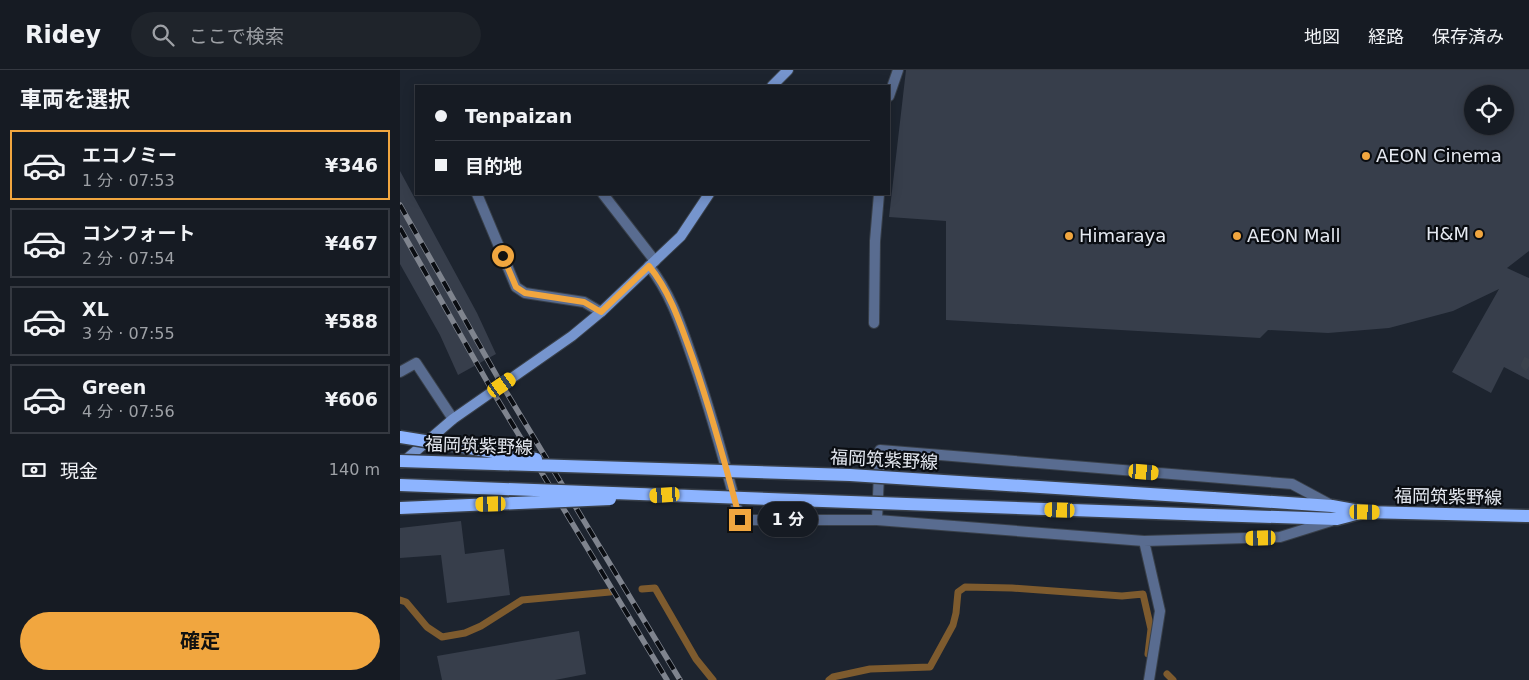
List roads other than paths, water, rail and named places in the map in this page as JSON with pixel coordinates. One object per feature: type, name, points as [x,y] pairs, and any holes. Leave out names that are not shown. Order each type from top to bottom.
[{"type":"main road","points":[[400,437],[586,467]]},
{"type":"main road","name":"福岡筑紫野線","points":[[400,463],[850,475],[1332,506],[1365,512],[1529,516]]},
{"type":"main road","name":"福岡筑紫野線","points":[[400,485],[684,494],[1003,509],[1337,519],[1365,512]]},
{"type":"main road","points":[[400,508],[550,503],[684,494]]},
{"type":"street","points":[[773,85],[788,70]]},
{"type":"street","points":[[890,93],[898,70]]},
{"type":"street","points":[[477,195],[516,287],[525,293],[584,302],[601,312]]},
{"type":"street","points":[[603,195],[652,263],[678,318],[713,419],[740,520],[877,520],[1144,541],[1280,537],[1337,519]]},
{"type":"street","points":[[400,463],[453,419],[572,336],[601,312],[681,236],[708,195]]},
{"type":"street","points":[[874,323],[875,241],[879,195]]},
{"type":"street","points":[[400,372],[416,363],[453,419]]},
{"type":"street","points":[[877,520],[880,450],[1292,484],[1332,506]]},
{"type":"street","points":[[1144,541],[1160,611],[1149,680]]},
{"type":"waterway","points":[[829,680],[833,677],[870,669],[930,667],[953,625],[958,592],[965,587],[1012,588],[1122,596],[1143,594],[1151,629],[1148,654]]},
{"type":"waterway","points":[[642,589],[655,588],[696,659],[713,680]]},
{"type":"waterway","points":[[400,600],[406,602],[427,627],[442,637],[465,633],[481,626],[522,600],[610,592]]},
{"type":"waterway","points":[[1167,674],[1173,680]]},
{"type":"tunnel","points":[[1529,359],[1526,365],[1529,367]]},
{"type":"railway","points":[[400,205],[502,385],[680,680]]},
{"type":"railway","points":[[400,228],[493,392],[667,680]]},
{"type":"place","name":"AEON Cinema","points":[[1366,156]]},
{"type":"place","name":"H&M","points":[[1479,234]]},
{"type":"place","name":"Himaraya","points":[[1069,236]]},
{"type":"place","name":"AEON Mall","points":[[1237,236]]}]
